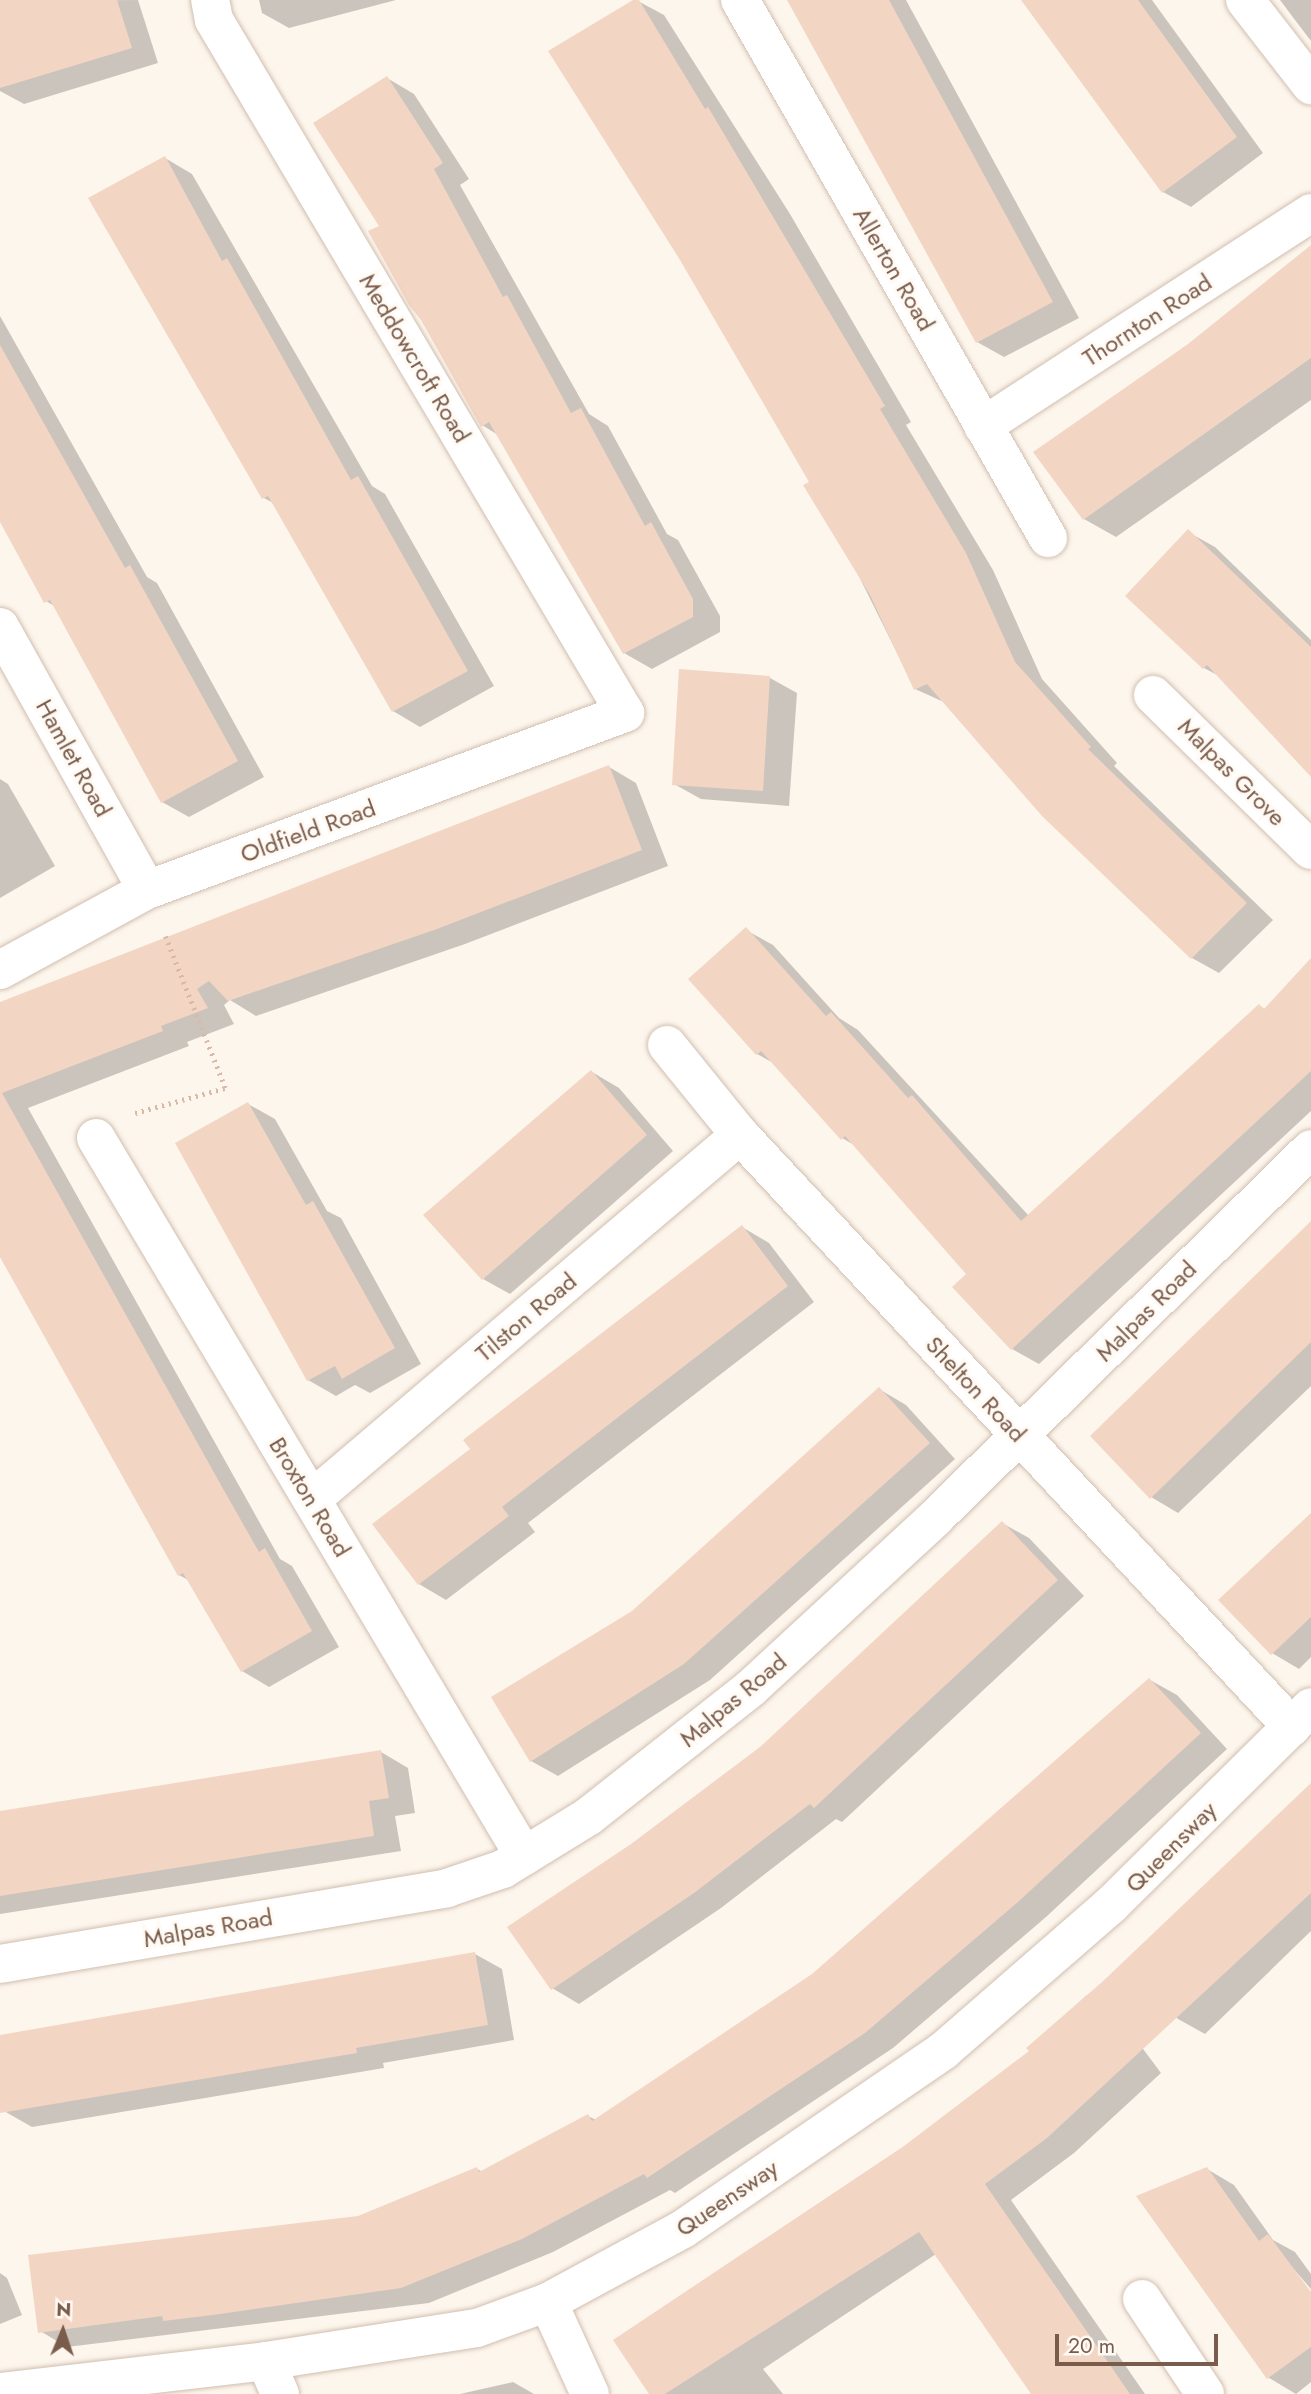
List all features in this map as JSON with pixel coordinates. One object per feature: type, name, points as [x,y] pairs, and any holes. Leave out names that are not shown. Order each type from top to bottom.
[{"type":"street","name":"Meddowcroft Road","points":[[209,0],[214,20],[625,713]]},
{"type":"street","name":"Allerton Road","points":[[740,0],[1048,538]]},
{"type":"street","points":[[1245,0],[1311,85]]},
{"type":"street","name":"Thornton Road","points":[[983,426],[1311,214]]},
{"type":"street","name":"Hamlet Road","points":[[0,626],[147,890]]},
{"type":"street","name":"Malpas Grove","points":[[1153,695],[1311,850]]},
{"type":"street","name":"Oldfield Road","points":[[0,970],[147,890],[625,713]]},
{"type":"street","name":"Shelton Road","points":[[667,1045],[740,1135],[1019,1435],[1301,1717]]},
{"type":"street","name":"Tilston Road","points":[[312,1499],[740,1135]]},
{"type":"street","name":"Broxton Road","points":[[96,1138],[524,1856]]},
{"type":"street","name":"Malpas Road","points":[[0,1964],[447,1888],[503,1869],[589,1816],[751,1688],[1019,1435],[1311,1149]]},
{"type":"street","name":"Queensway","points":[[0,2392],[273,2378],[477,2328],[548,2302],[683,2229],[944,2050],[1111,1905],[1301,1717]]},
{"type":"street","points":[[1142,2299],[1205,2394]]},
{"type":"street","points":[[548,2302],[590,2394]]},
{"type":"path","points":[[96,1138],[139,1111],[225,1088],[147,890]]},
{"type":"building","points":[[0,0],[117,0],[132,48],[0,88]]},
{"type":"building","points":[[633,0],[639,0],[705,109],[708,107],[885,406],[880,409],[966,553],[1015,662],[1091,747],[1088,749],[1247,903],[1191,959],[1042,816],[927,684],[914,690],[870,595],[803,485],[809,482],[680,260],[548,51]]},
{"type":"building","points":[[787,0],[889,0],[1053,302],[976,343]]},
{"type":"building","points":[[1021,0],[1138,0],[1237,137],[1162,193]]},
{"type":"building","points":[[387,76],[443,163],[434,169],[503,297],[507,295],[571,413],[581,408],[645,526],[651,522],[693,599],[693,617],[623,654],[489,422],[481,427],[421,320],[409,305],[368,231],[379,226],[313,123]]},
{"type":"building","points":[[165,156],[222,261],[227,258],[351,480],[358,476],[468,671],[392,712],[268,496],[262,499],[88,198]]},
{"type":"building","points":[[1311,245],[1311,358],[1083,520],[1033,452],[1188,344]]},
{"type":"building","points":[[0,345],[125,568],[130,565],[238,761],[161,803],[50,600],[44,603],[0,522]]},
{"type":"building","points":[[1188,529],[1311,647],[1311,777],[1207,665],[1203,669],[1125,596]]},
{"type":"building","points":[[679,669],[770,676],[763,791],[672,785]]},
{"type":"building","points":[[609,765],[642,850],[437,929],[228,1001],[209,981],[197,989],[208,1008],[161,1026],[163,1031],[2,1093],[259,1552],[265,1548],[312,1631],[241,1672],[183,1573],[178,1576],[0,1257],[0,1002]]},
{"type":"building","points":[[746,927],[826,1016],[831,1012],[908,1098],[912,1095],[1021,1221],[1259,1004],[1264,1009],[1311,958],[1311,1071],[1011,1350],[952,1287],[966,1274],[845,1136],[841,1140],[761,1051],[756,1055],[688,979]]},
{"type":"building","points":[[591,1070],[647,1135],[482,1280],[423,1215]]},
{"type":"building","points":[[248,1102],[306,1205],[313,1201],[395,1348],[342,1379],[335,1366],[307,1381],[175,1143]]},
{"type":"building","points":[[1311,1221],[1311,1342],[1150,1499],[1090,1436]]},
{"type":"building","points":[[742,1225],[788,1286],[502,1507],[509,1516],[418,1585],[372,1524],[470,1449],[463,1440]]},
{"type":"building","points":[[879,1387],[930,1443],[684,1664],[530,1762],[491,1697],[632,1611]]},
{"type":"building","points":[[1311,1513],[1311,1617],[1271,1655],[1218,1600]]},
{"type":"building","points":[[1002,1521],[1058,1580],[814,1808],[810,1804],[694,1893],[551,1990],[507,1927],[631,1844],[760,1747]]},
{"type":"building","points":[[1149,1678],[1201,1733],[1018,1902],[865,2033],[647,2178],[644,2174],[522,2239],[401,2288],[213,2315],[163,2321],[162,2316],[38,2333],[28,2255],[358,2216],[477,2167],[479,2172],[588,2114],[592,2121],[812,1974]]},
{"type":"building","points":[[381,1750],[389,1798],[369,1801],[374,1836],[0,1896],[0,1811]]},
{"type":"building","points":[[1311,1783],[1311,1893],[1047,2138],[985,2184],[1130,2394],[1031,2394],[919,2232],[665,2394],[649,2394],[613,2340],[904,2146],[1029,2051],[1026,2048],[1101,1983]]},
{"type":"building","points":[[475,1952],[488,2025],[356,2048],[357,2053],[0,2113],[0,2035]]},
{"type":"building","points":[[1207,2167],[1259,2241],[1268,2234],[1311,2292],[1311,2347],[1267,2379],[1136,2196]]}]
